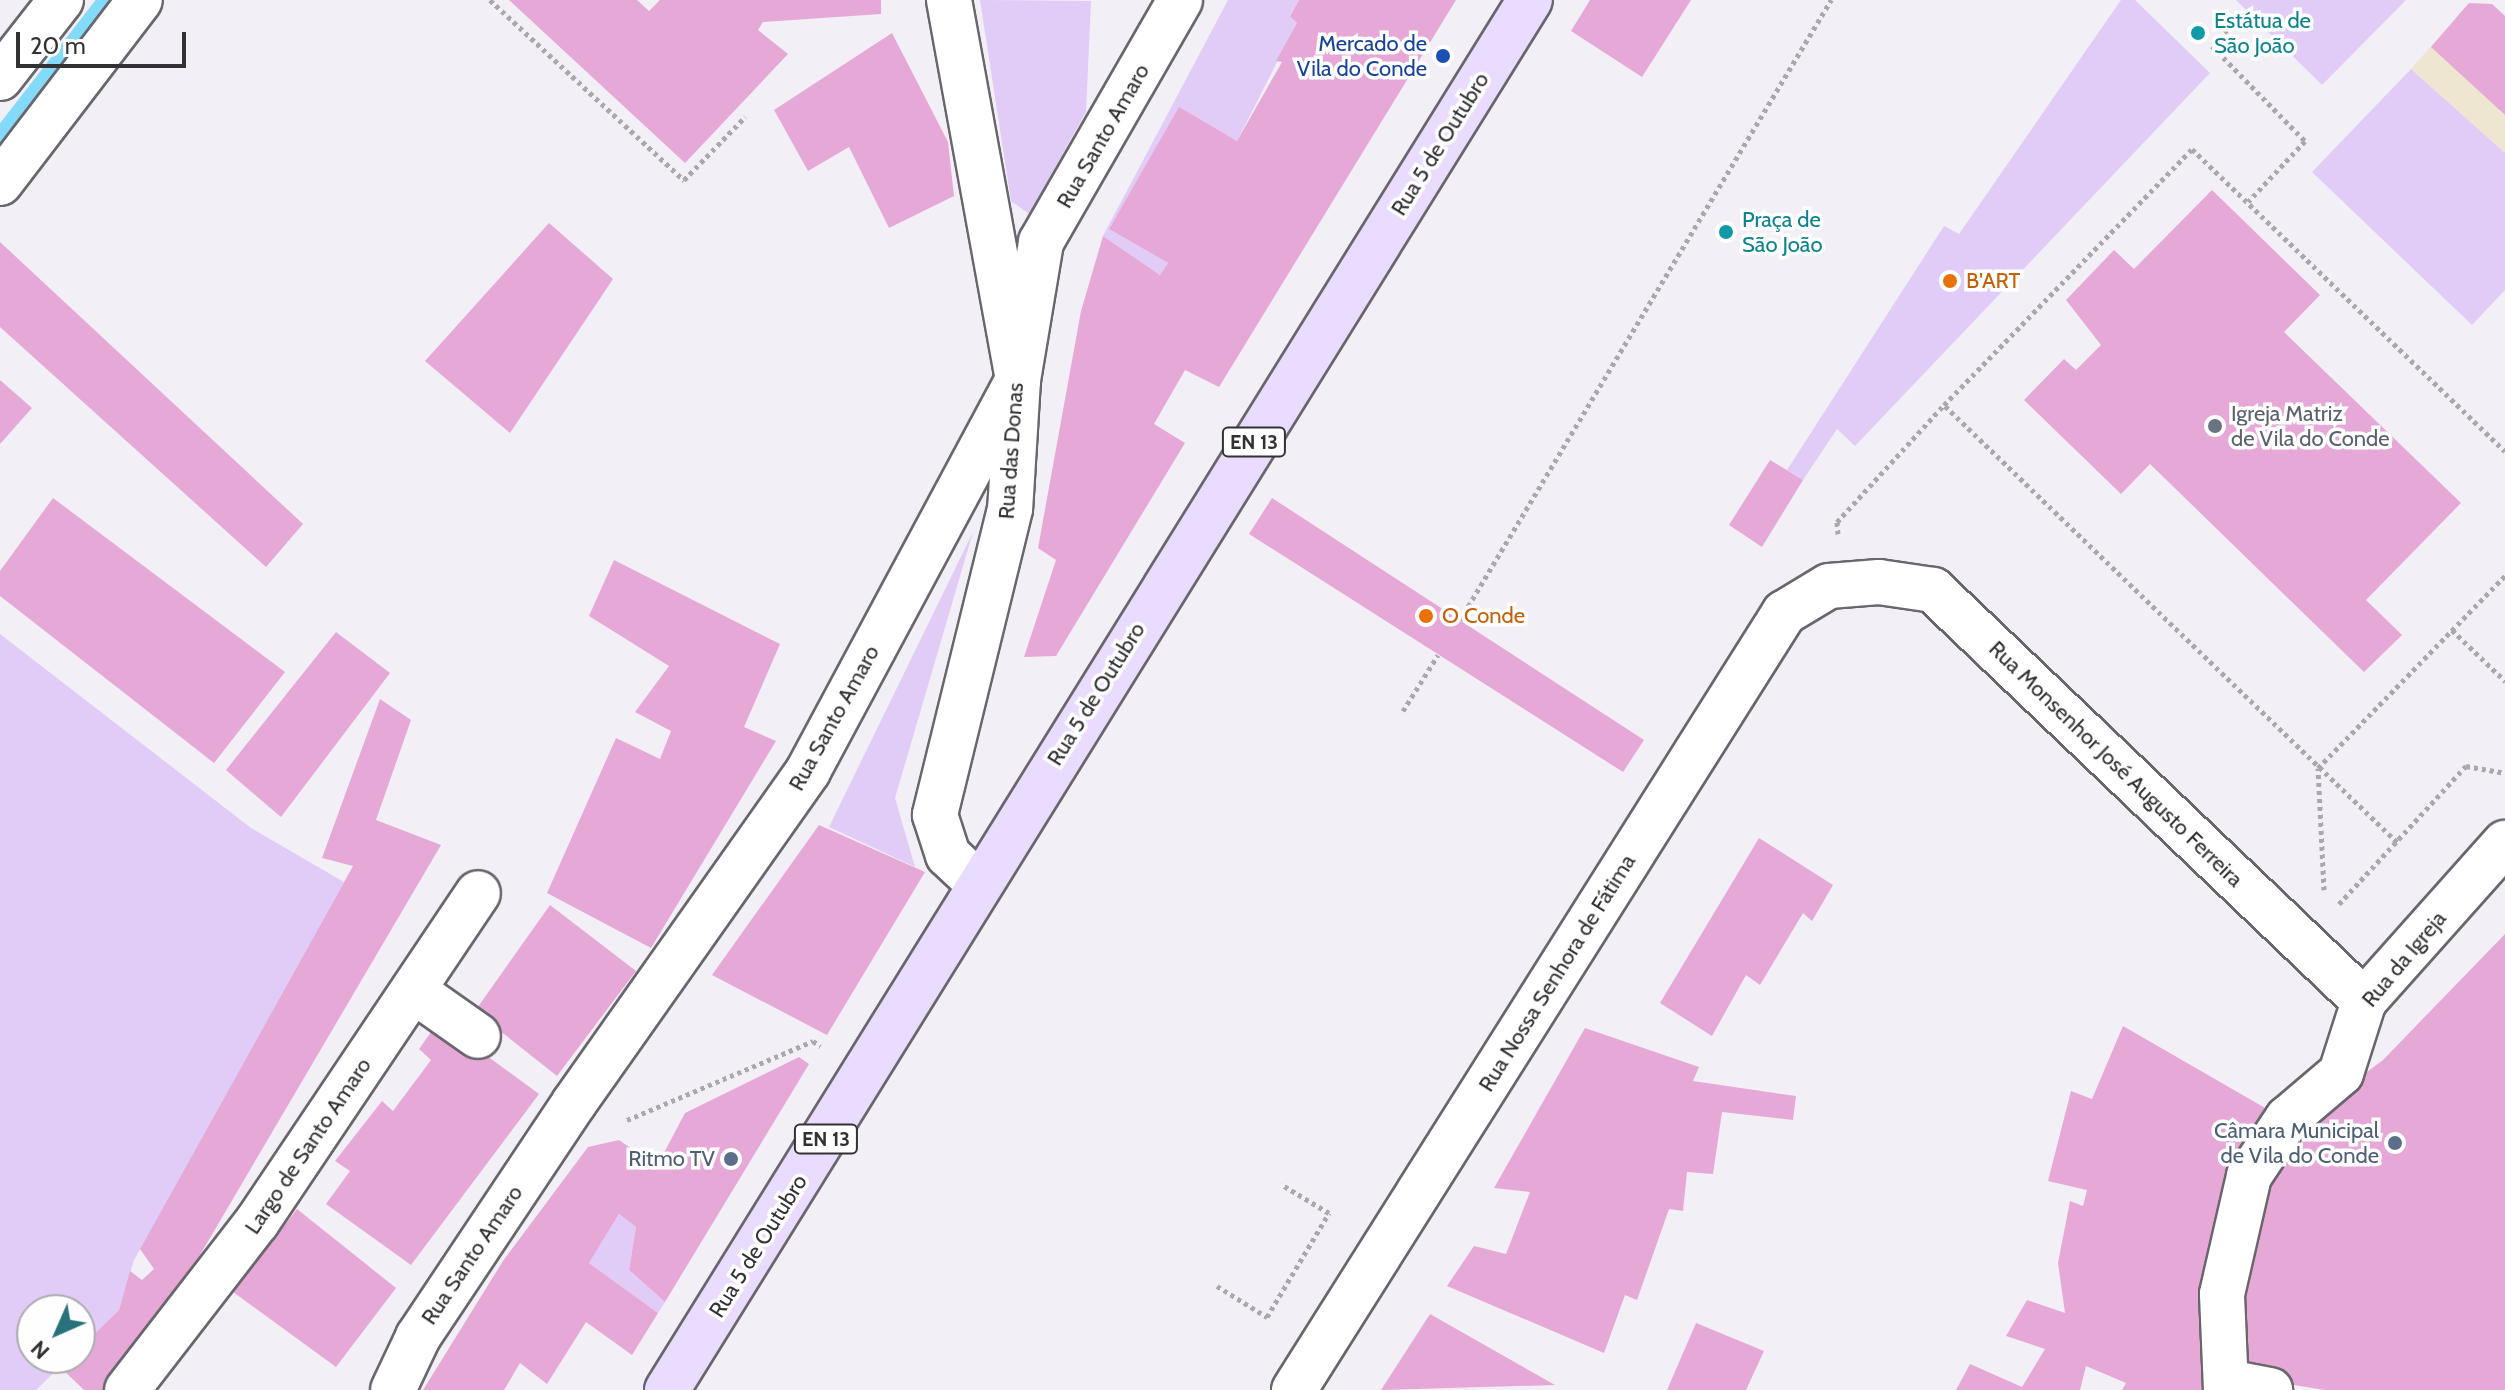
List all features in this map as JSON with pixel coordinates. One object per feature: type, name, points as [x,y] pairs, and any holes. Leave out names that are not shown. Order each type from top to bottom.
[{"type":"main road","name":"Rua 5 de Outubro","points":[[667,1390],[1530,0]]},
{"type":"street","points":[[0,78],[61,0]]},
{"type":"street","points":[[0,183],[140,0]]},
{"type":"street","name":"Rua das Donas","points":[[949,0],[1018,380],[1010,509],[935,815],[948,855],[979,884]]},
{"type":"street","name":"Rua Santo Amaro","points":[[393,1390],[418,1337],[574,1103],[808,771],[1018,380],[1041,242],[1180,0]]},
{"type":"street","name":"Rua Monsenhor José Augusto Ferreira","points":[[1844,585],[1933,590],[2364,1001]]},
{"type":"street","name":"Rua Nossa Senhora de Fátima","points":[[1294,1390],[1784,613],[1844,585]]},
{"type":"street","name":"Rua da Igreja","points":[[2227,1386],[2222,1294],[2249,1176],[2287,1119],[2341,1073],[2364,1001],[2505,843]]},
{"type":"street","name":"Largo de Santo Amaro","points":[[127,1390],[223,1269],[478,893]]},
{"type":"street","points":[[414,991],[478,1036]]},
{"type":"street","points":[[2227,1386],[2270,1390]]},
{"type":"path","points":[[490,0],[684,180],[745,117]]},
{"type":"path","points":[[1460,620],[1831,0]]},
{"type":"path","points":[[2238,18],[2212,46],[2305,141],[2248,202]]},
{"type":"path","points":[[1844,585],[1837,522],[1944,405],[2192,149],[2505,451]]},
{"type":"path","points":[[1944,405],[2397,842]]},
{"type":"path","points":[[2324,867],[2318,768],[2505,576]]},
{"type":"path","points":[[2452,630],[2505,681]]},
{"type":"path","points":[[1403,711],[1438,655]]},
{"type":"path","points":[[2330,915],[2466,766],[2505,773]]},
{"type":"path","points":[[621,1122],[813,1041]]},
{"type":"path","points":[[1217,1286],[1267,1317],[1329,1213],[1281,1184]]},
{"type":"shaded area","points":[[980,0],[1091,1],[1086,112],[1029,214],[1011,201]]},
{"type":"shaded area","points":[[1228,0],[1299,0],[1290,15],[1297,23],[1237,141],[1179,108],[1109,229],[1168,263],[1160,275],[1103,236]]},
{"type":"shaded area","points":[[2121,0],[2135,0],[2210,73],[1855,446],[1837,429],[1803,480],[1787,470],[1944,226],[1959,234]]},
{"type":"shaded area","points":[[2236,0],[2406,0],[2322,85]]},
{"type":"shaded area","points":[[2469,3],[2505,16],[2505,153],[2411,69]]},
{"type":"shaded area","points":[[2411,69],[2505,153],[2505,290],[2472,325],[2312,172]]},
{"type":"shaded area","points":[[973,532],[895,798],[915,867],[829,827]]},
{"type":"shaded area","points":[[0,634],[251,828],[344,882],[134,1260],[119,1310],[96,1332],[96,1294],[16,1294],[16,1374],[52,1374],[36,1390],[0,1390]]},
{"type":"shaded area","points":[[619,1214],[636,1227],[629,1270],[665,1302],[658,1313],[589,1263]]},
{"type":"building","points":[[509,0],[637,0],[649,11],[660,0],[881,0],[881,14],[763,22],[758,30],[788,54],[685,163]]},
{"type":"building","points":[[1299,0],[1456,0],[1219,387],[1185,370],[1154,424],[1185,443],[1056,656],[1024,657],[1056,560],[1038,548],[1081,311],[1103,236],[1160,275],[1168,263],[1109,229],[1179,107],[1237,141],[1282,62],[1276,61],[1297,23],[1290,16]]},
{"type":"building","points":[[1590,0],[1691,0],[1642,77],[1571,31]]},
{"type":"building","points":[[2469,3],[2492,4],[2505,16],[2505,115],[2431,47]]},
{"type":"building","points":[[892,33],[948,142],[954,196],[889,228],[849,147],[808,171],[774,110]]},
{"type":"building","name":"Igreja Matriz de Vila do Conde","points":[[2212,190],[2320,295],[2284,332],[2461,503],[2366,600],[2402,635],[2364,672],[2150,464],[2121,494],[2024,400],[2064,359],[2076,370],[2101,345],[2066,300],[2114,250],[2134,269]]},
{"type":"building","points":[[549,223],[613,279],[510,433],[425,361]]},
{"type":"building","points":[[0,242],[303,524],[266,567],[0,327]]},
{"type":"building","points":[[0,380],[32,408],[0,444]]},
{"type":"building","points":[[1770,460],[1803,480],[1762,547],[1729,525]]},
{"type":"building","points":[[53,498],[285,672],[214,763],[0,596],[0,571]]},
{"type":"building","points":[[1272,498],[1644,740],[1623,772],[1249,534]]},
{"type":"building","points":[[614,560],[780,644],[744,727],[776,741],[651,948],[547,893],[616,738],[660,759],[671,731],[635,712],[669,666],[589,616]]},
{"type":"building","points":[[336,632],[390,673],[281,817],[226,770]]},
{"type":"building","points":[[380,699],[411,720],[376,820],[441,845],[197,1260],[208,1269],[103,1390],[84,1390],[67,1374],[96,1374],[96,1332],[119,1310],[130,1271],[142,1280],[154,1269],[140,1249],[353,866],[322,858]]},
{"type":"building","points":[[819,825],[925,872],[827,1035],[712,975]]},
{"type":"building","points":[[1759,838],[1833,885],[1812,921],[1803,913],[1760,985],[1746,975],[1712,1036],[1660,1003]]},
{"type":"building","points":[[550,905],[636,971],[557,1076],[475,1011]]},
{"type":"building","name":"Câmara Municipal de Vila do Conde","points":[[2505,934],[2505,1390],[2325,1390],[2239,1376],[2241,1252],[2269,1164],[2300,1122],[2383,1060]]},
{"type":"building","points":[[439,1021],[539,1094],[411,1265],[326,1204],[350,1171],[335,1161],[382,1101],[393,1111],[431,1060],[419,1049]]},
{"type":"building","points":[[2123,1026],[2279,1116],[2209,1390],[2122,1390],[2126,1383],[2086,1366],[2080,1390],[1956,1390],[1970,1364],[2022,1387],[2045,1349],[2006,1336],[2027,1300],[2065,1313],[2058,1263],[2070,1201],[2083,1206],[2087,1190],[2048,1181],[2071,1091],[2092,1099]]},
{"type":"building","points":[[1585,1028],[1699,1067],[1693,1081],[1796,1096],[1793,1120],[1722,1112],[1713,1174],[1687,1172],[1683,1211],[1669,1209],[1637,1300],[1625,1295],[1604,1353],[1447,1286],[1474,1246],[1506,1254],[1530,1192],[1494,1188]]},
{"type":"building","points":[[799,1057],[809,1064],[665,1302],[629,1270],[636,1227],[619,1214],[589,1263],[658,1313],[632,1355],[586,1322],[547,1384],[520,1363],[504,1390],[423,1390],[503,1261],[588,1147],[619,1140],[657,1166],[685,1113]]},
{"type":"building","points":[[297,1209],[396,1288],[336,1367],[233,1292]]},
{"type":"building","points":[[1430,1314],[1555,1385],[1381,1390]]},
{"type":"building","points":[[1696,1323],[1764,1351],[1746,1390],[1667,1390]]},
{"type":"waterway","points":[[0,138],[107,0]]},
{"type":"place","name":"Estátua de São João","points":[[2198,33]]},
{"type":"place","name":"Mercado de Vila do Conde","points":[[1443,56]]},
{"type":"place","name":"Praça de São João","points":[[1726,232]]},
{"type":"place","name":"B'ART","points":[[1950,281]]},
{"type":"place","name":"Igreja Matriz de Vila do Conde","points":[[2215,426]]},
{"type":"place","name":"O Conde","points":[[1426,616]]},
{"type":"place","name":"Câmara Municipal de Vila do Conde","points":[[2395,1143]]},
{"type":"place","name":"Ritmo TV","points":[[731,1159]]}]
